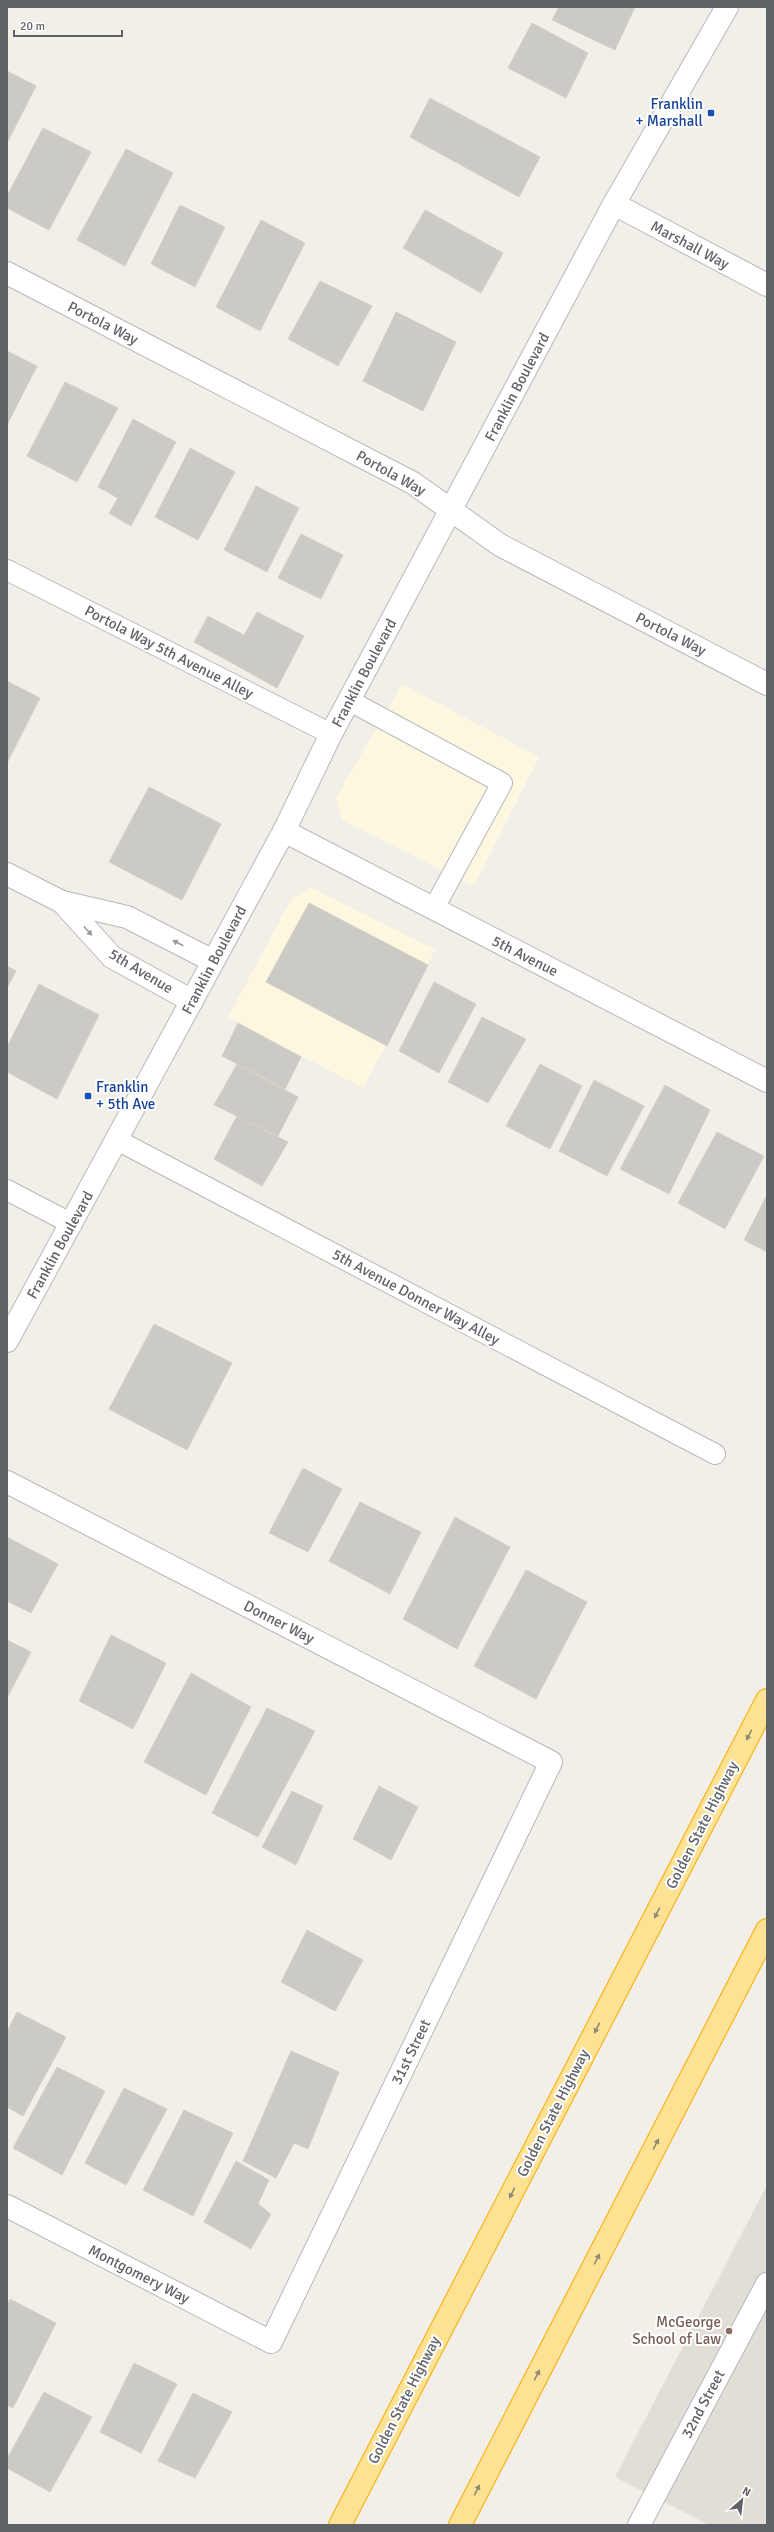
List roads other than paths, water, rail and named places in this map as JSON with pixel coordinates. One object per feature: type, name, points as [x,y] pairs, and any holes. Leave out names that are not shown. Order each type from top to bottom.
[{"type":"highway","name":"Golden State Highway","points":[[340,2525],[767,1700]]},
{"type":"highway","points":[[460,2525],[767,1930]]},
{"type":"street","name":"Franklin Boulevard","points":[[7,1341],[72,1224],[284,830],[331,734],[350,701],[614,204],[727,7]]},
{"type":"street","name":"Marshall Way","points":[[614,204],[767,285]]},
{"type":"street","name":"Portola Way","points":[[7,273],[413,483],[452,508],[500,545],[767,684]]},
{"type":"street","name":"5th Avenue","points":[[284,830],[767,1081]]},
{"type":"street","name":"5th Avenue","points":[[7,874],[62,902],[127,917],[213,961]]},
{"type":"street","name":"5th Avenue","points":[[62,902],[112,957],[192,1001]]},
{"type":"street","name":"Donner Way","points":[[7,1482],[551,1762]]},
{"type":"street","name":"31st Street","points":[[271,2342],[551,1762]]},
{"type":"street","name":"Montgomery Way","points":[[7,2206],[271,2342]]},
{"type":"street","name":"32nd Street","points":[[639,2525],[767,2284]]},
{"type":"lane","name":"Portola Way 5th Avenue Alley","points":[[7,570],[331,734]]},
{"type":"lane","points":[[350,701],[502,784],[434,908]]},
{"type":"lane","name":"5th Avenue Donner Way Alley","points":[[117,1140],[715,1454]]},
{"type":"lane","points":[[7,1190],[72,1224]]},
{"type":"place","name":"Franklin + Marshall","points":[[711,113]]},
{"type":"place","name":"Franklin + 5th Ave","points":[[88,1096]]},
{"type":"place","name":"McGeorge School of Law","points":[[729,2331]]}]
